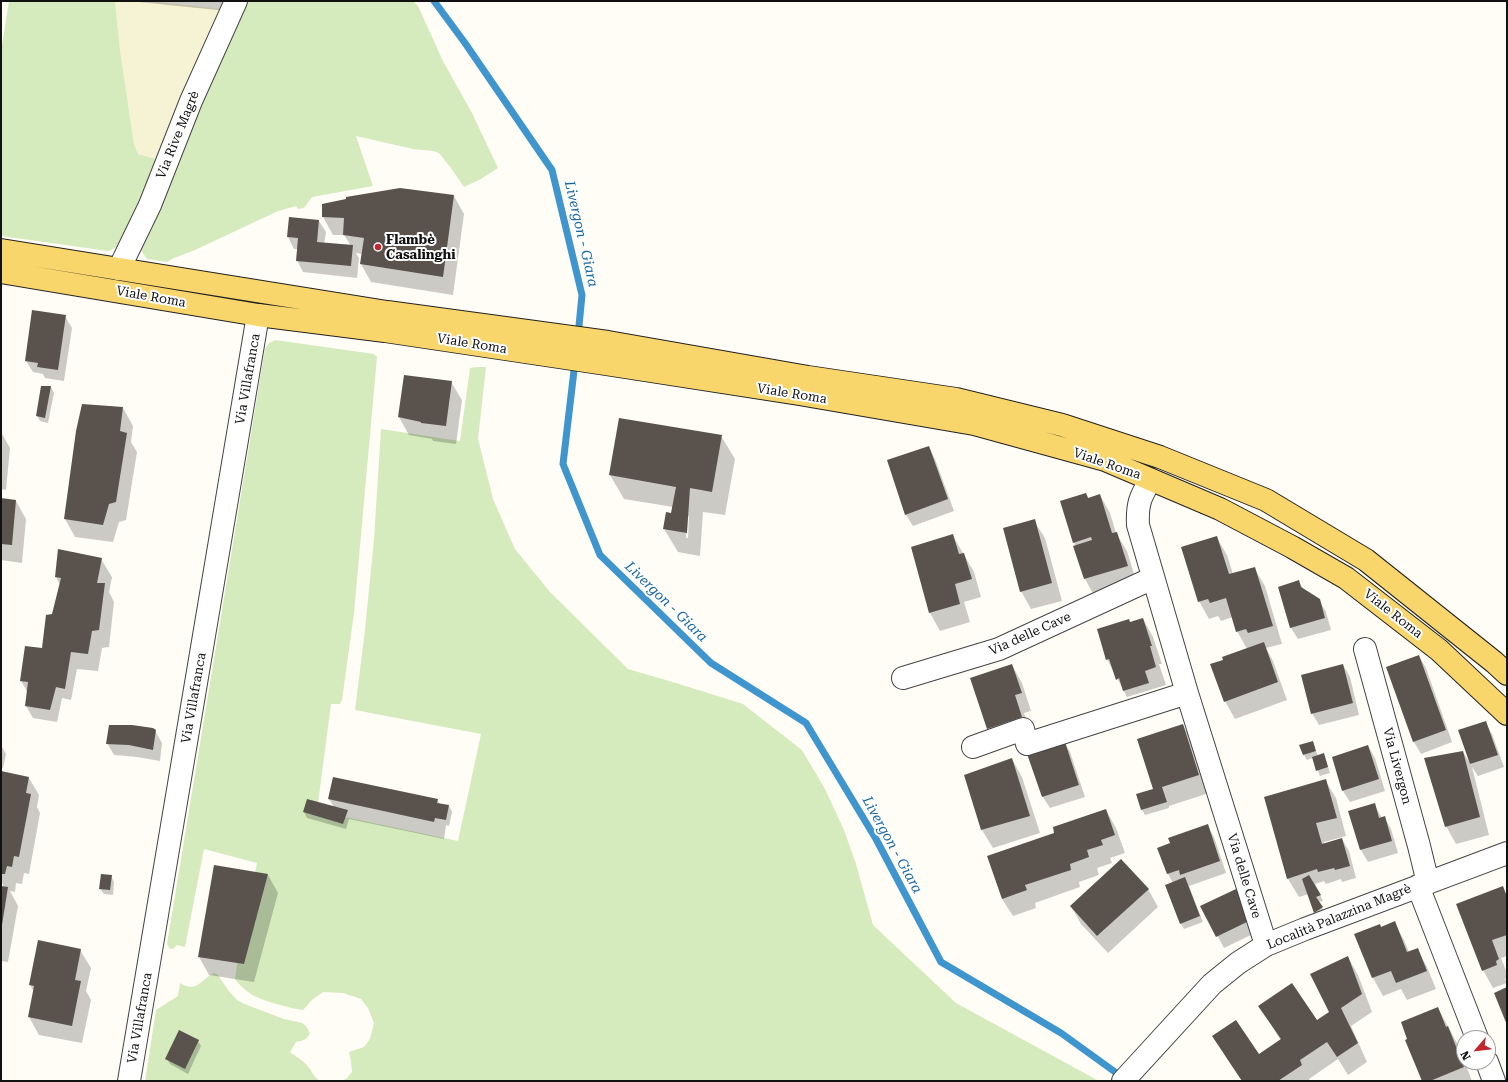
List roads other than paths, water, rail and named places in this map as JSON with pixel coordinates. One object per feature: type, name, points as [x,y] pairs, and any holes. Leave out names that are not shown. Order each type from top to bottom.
[{"type":"main road","name":"Viale Roma","points":[[1,250],[262,292],[386,322]]},
{"type":"main road","points":[[116,291],[120,269]]},
{"type":"main road","name":"Viale Roma","points":[[1,272],[258,315],[386,322],[521,341],[606,364],[672,364],[741,375],[974,424],[1105,460],[1220,509],[1292,547],[1346,578],[1439,650],[1507,714]]},
{"type":"main road","points":[[258,315],[262,292]]},
{"type":"main road","name":"Viale Roma","points":[[521,341],[608,342],[672,364]]},
{"type":"main road","name":"Viale Roma","points":[[741,375],[808,377],[956,399],[1062,425],[1160,457],[1266,500],[1366,560],[1507,674]]},
{"type":"street","name":"Via Rive Magrè","points":[[120,269],[150,205],[191,102],[236,1]]},
{"type":"street","name":"Via Villafranca","points":[[129,1081],[258,315]]},
{"type":"street","name":"Via delle Cave","points":[[1151,480],[1141,494],[1137,514],[1138,525],[1187,693],[1266,945]]},
{"type":"street","name":"Via delle Cave","points":[[903,678],[999,649],[1153,578]]},
{"type":"street","name":"Via Livergon","points":[[1365,649],[1419,846],[1423,885]]},
{"type":"street","points":[[973,747],[1023,729],[1027,744],[1187,693]]},
{"type":"street","name":"Località Palazzina Magrè","points":[[1122,1081],[1212,984],[1238,963],[1266,945],[1507,854]]},
{"type":"street","name":"Località Palazzina Magrè","points":[[1423,885],[1474,1030]]},
{"type":"street","points":[[1490,1070],[1494,1081]]},
{"type":"waterway","name":"Livergon - Giara","points":[[434,1],[465,43],[552,170],[582,295],[578,336]]},
{"type":"waterway","name":"Livergon - Giara","points":[[575,362],[563,464],[600,555],[711,663],[806,723],[876,839],[941,962],[1061,1033],[1122,1077]]},
{"type":"place","name":"Flambè Casalinghi","points":[[378,247]]}]
